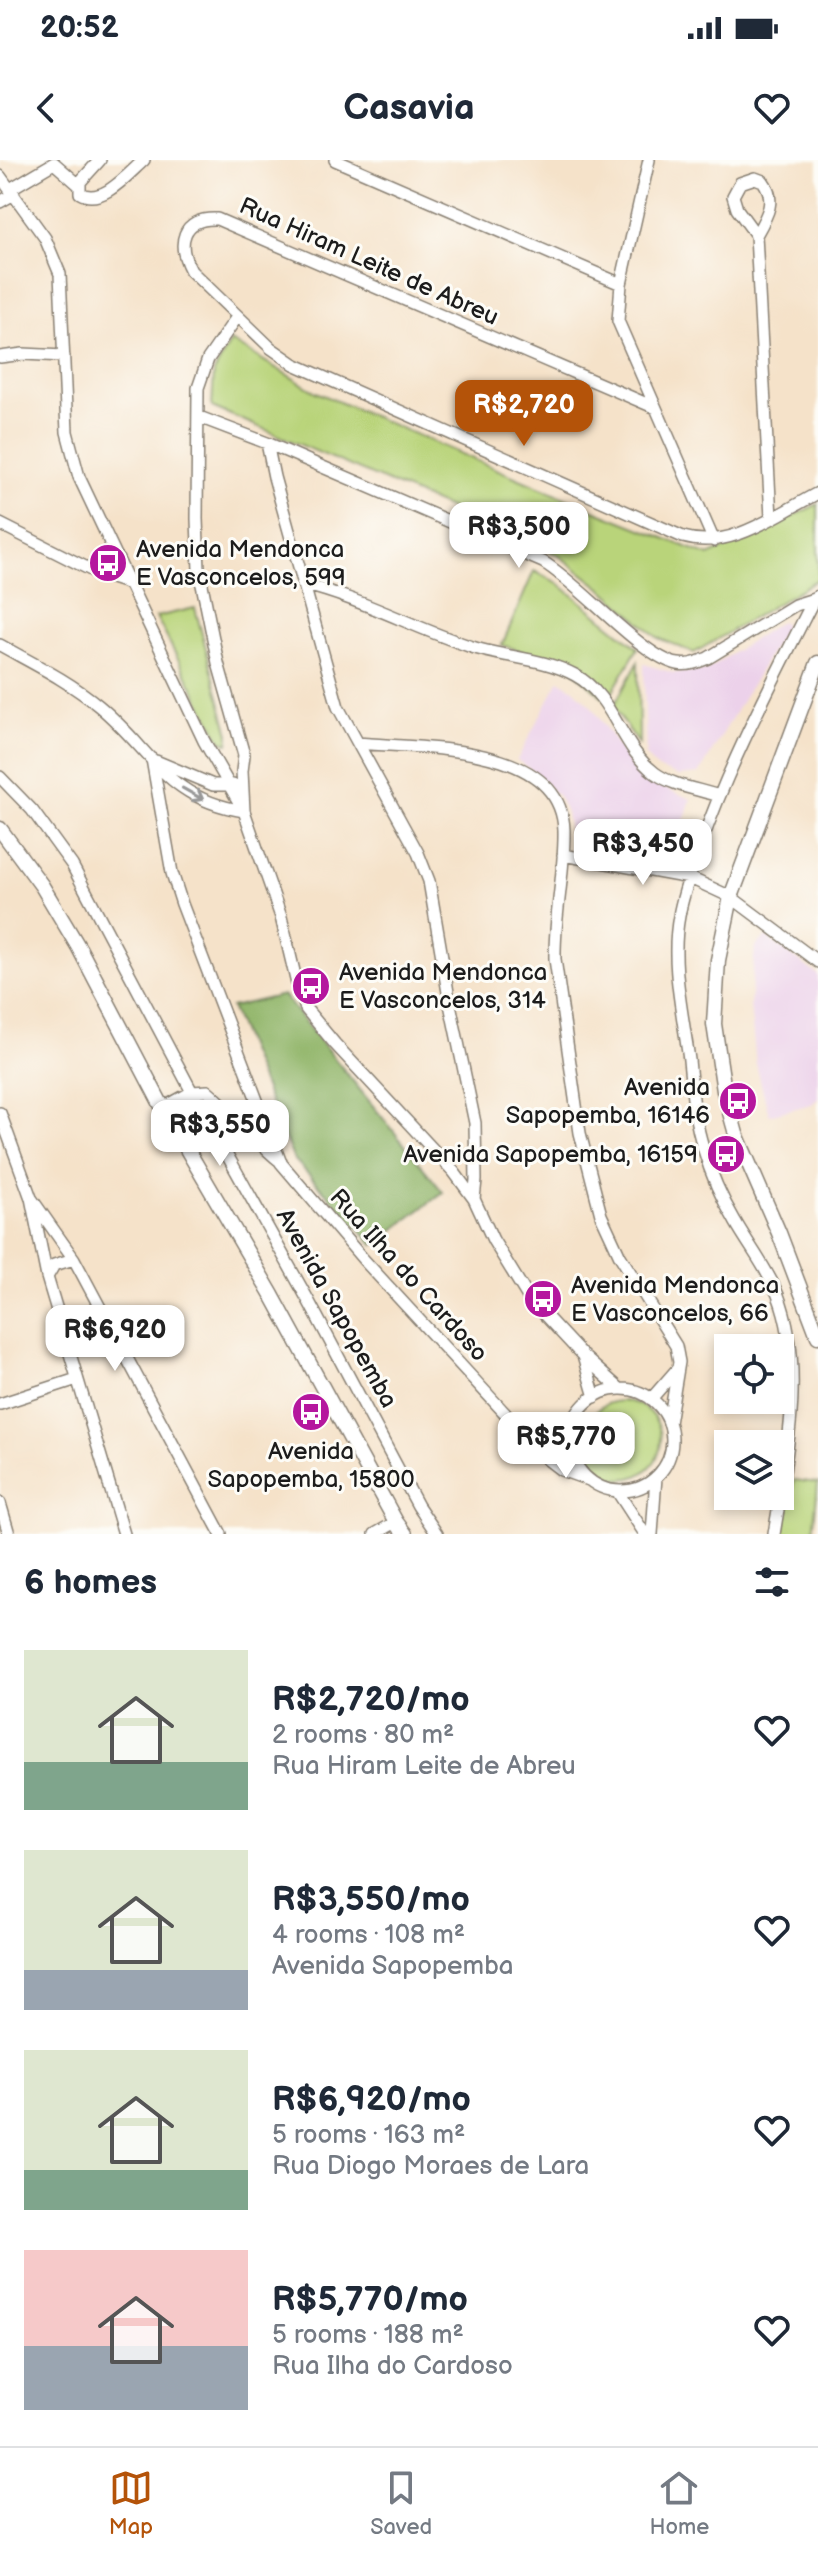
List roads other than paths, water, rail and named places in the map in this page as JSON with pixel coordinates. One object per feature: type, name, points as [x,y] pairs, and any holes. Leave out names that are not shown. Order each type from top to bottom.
[{"type":"main road","points":[[818,663],[731,897],[718,960],[714,1010],[716,1048],[736,1134],[779,1233],[818,1336]]},
{"type":"main road","name":"Avenida Sapopemba","points":[[0,829],[42,886],[79,948],[163,1108],[272,1295],[400,1528]]},
{"type":"street","points":[[100,160],[83,175],[79,185],[80,193],[84,196],[103,194],[144,160]]},
{"type":"street","points":[[335,160],[621,284]]},
{"type":"street","points":[[649,160],[621,284],[620,327],[714,541],[737,535],[818,493]]},
{"type":"street","points":[[0,202],[54,163],[79,185]]},
{"type":"street","points":[[0,176],[45,238],[60,274],[67,432],[79,477],[204,741],[244,811],[280,915],[306,1009],[454,1172],[474,1199],[493,1240],[528,1297],[583,1356],[620,1389]]},
{"type":"street","points":[[756,235],[734,202],[735,189],[747,179],[763,181],[771,196],[771,206],[756,235],[771,518]]},
{"type":"street","name":"Rua Hiram Leite de Abreu","points":[[656,408],[217,219],[202,218],[190,226],[183,239],[183,257],[191,271],[271,348],[294,364],[683,537],[714,541]]},
{"type":"street","points":[[237,317],[208,359],[198,388],[199,570],[218,663],[244,755],[244,811]]},
{"type":"street","points":[[0,357],[23,354],[64,356]]},
{"type":"street","points":[[199,417],[267,443],[543,562],[561,572],[665,660],[693,664],[708,658],[795,605],[816,598]]},
{"type":"street","points":[[267,443],[302,584],[335,697],[418,853],[429,881],[475,1123],[477,1165],[474,1199]]},
{"type":"street","points":[[0,524],[99,574],[127,583]]},
{"type":"street","points":[[302,584],[342,595],[468,646],[547,664],[575,674],[598,692],[649,768],[668,780],[719,796]]},
{"type":"street","points":[[774,1534],[786,1465],[791,1371],[788,1336],[778,1295],[716,1184],[693,1113],[677,956],[678,921],[719,796],[816,598]]},
{"type":"street","points":[[0,645],[62,678],[100,706],[168,778],[190,794],[221,807],[244,811]]},
{"type":"street","points":[[358,743],[497,758],[535,777],[552,795],[561,811],[563,855],[555,959],[580,1133],[601,1215],[620,1256],[676,1346],[678,1368],[669,1423]]},
{"type":"street","points":[[152,759],[204,782],[231,787]]},
{"type":"street","name":"Rua Ilha do Cardoso","points":[[152,759],[172,873],[281,1163],[363,1259],[554,1466],[589,1480]]},
{"type":"street","points":[[231,787],[242,771]]},
{"type":"street","name":"Avenida Sapopemba","points":[[0,777],[32,810],[72,865],[192,1092],[418,1506],[437,1534]]},
{"type":"street","points":[[563,855],[690,878],[731,897],[818,962]]},
{"type":"street","points":[[163,1108],[192,1092],[208,1091],[255,1141],[281,1163]]},
{"type":"street","points":[[0,1113],[31,1198],[47,1277],[124,1534]]},
{"type":"street","points":[[31,1198],[74,1259],[221,1534]]},
{"type":"street","points":[[47,1277],[54,1265],[74,1259]]},
{"type":"street","points":[[583,1356],[595,1397]]},
{"type":"street","points":[[651,1399],[678,1368]]},
{"type":"street","points":[[0,1404],[77,1379]]},
{"type":"street","points":[[534,1445],[576,1416],[595,1397],[620,1389],[651,1399],[662,1410],[672,1437],[671,1452],[665,1466],[656,1477],[631,1490],[617,1491],[589,1480],[581,1472],[571,1450],[576,1416]]},
{"type":"street","points":[[652,1534],[656,1477]]},
{"type":"street","points":[[617,1491],[645,1534]]},
{"type":"street","points":[[0,1503],[9,1534]]},
{"type":"street","points":[[375,1534],[400,1528]]},
{"type":"place","name":"Avenida Mendonca E Vasconcelos, 599","points":[[108,563]]},
{"type":"place","name":"Avenida Mendonca E Vasconcelos, 314","points":[[311,986]]},
{"type":"place","name":"Avenida Sapopemba, 16146","points":[[738,1101]]},
{"type":"place","name":"Avenida Sapopemba, 16159","points":[[726,1154]]},
{"type":"place","name":"Avenida Mendonca E Vasconcelos, 66","points":[[543,1299]]},
{"type":"place","name":"Avenida Sapopemba, 15800","points":[[311,1412]]}]
